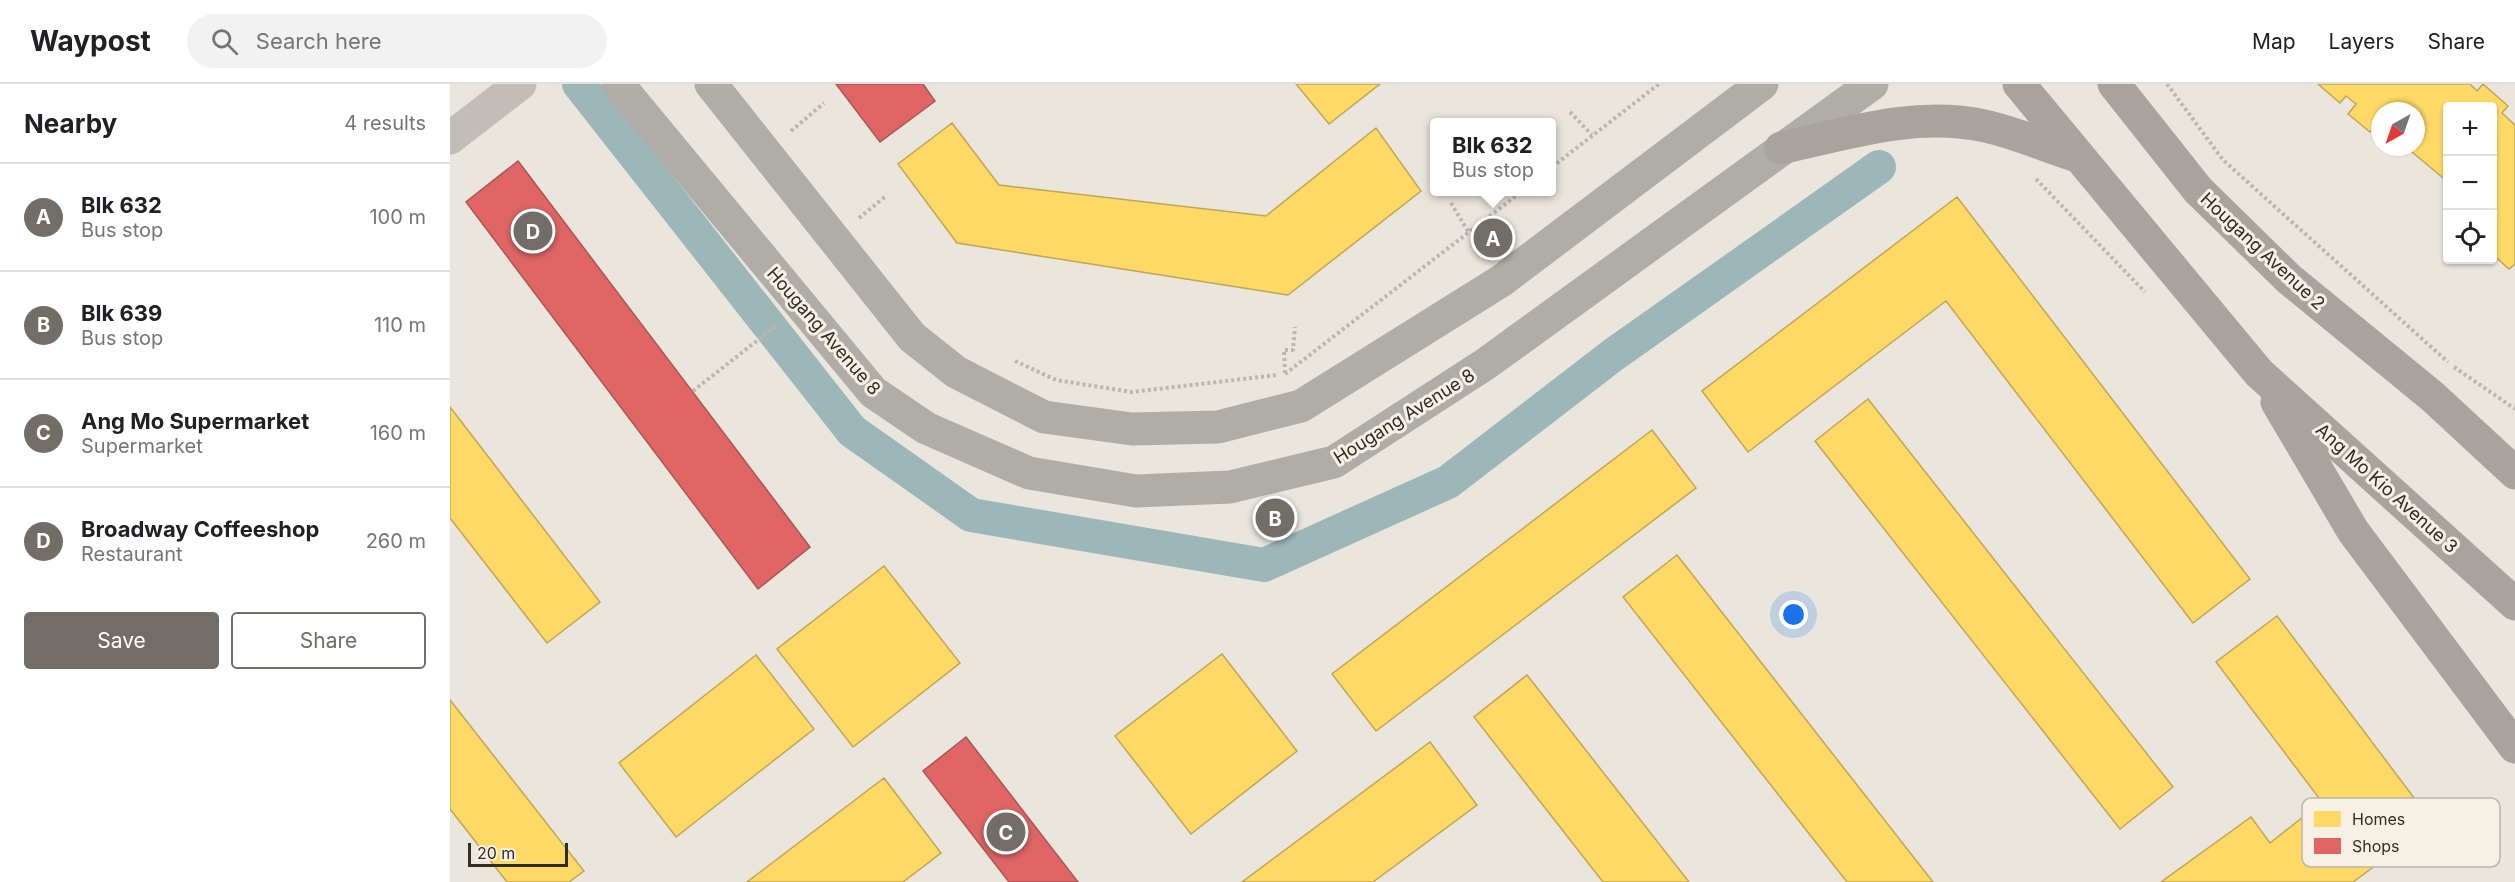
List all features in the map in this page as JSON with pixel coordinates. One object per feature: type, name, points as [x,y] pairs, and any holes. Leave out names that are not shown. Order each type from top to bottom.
[{"type":"highway","points":[[2019,84],[2259,372],[2353,531],[2515,747]]},
{"type":"highway","name":"Hougang Avenue 2","points":[[2114,84],[2206,198],[2289,279],[2433,397]]},
{"type":"highway","points":[[1781,148],[1883,124],[1937,120],[1984,126],[2077,156]]},
{"type":"highway","name":"Ang Mo Kio Avenue 3","points":[[2259,372],[2515,604]]},
{"type":"highway","points":[[2433,397],[2515,451]]},
{"type":"highway","points":[[2433,397],[2515,473]]},
{"type":"main road","name":"Hougang Avenue 8","points":[[618,84],[873,392],[926,428],[1029,473],[1136,491],[1230,488],[1334,462],[1484,365],[1872,84]]},
{"type":"main road","points":[[711,84],[912,337],[956,372],[1044,417],[1132,429],[1218,427],[1301,406],[1501,281],[1761,84]]},
{"type":"lane","points":[[457,133],[520,84]]},
{"type":"path","points":[[1556,164],[1659,84]]},
{"type":"path","points":[[2167,84],[2223,160],[2454,368],[2515,409]]},
{"type":"path","points":[[786,136],[824,104]]},
{"type":"path","points":[[1570,112],[1592,135]]},
{"type":"path","points":[[2034,178],[2151,299]]},
{"type":"path","points":[[860,218],[886,196]]},
{"type":"path","points":[[1008,358],[1056,380],[1132,392],[1285,374],[1516,196]]},
{"type":"path","points":[[1451,203],[1469,233]]},
{"type":"path","points":[[693,391],[776,326]]},
{"type":"path","points":[[1285,374],[1284,350],[1293,350],[1295,327]]},
{"type":"building: Homes","points":[[1296,84],[1380,84],[1329,124]]},
{"type":"building: Homes","points":[[2318,84],[2470,84],[2477,91],[2483,84],[2508,106],[2502,113],[2515,125],[2515,264],[2509,269],[2497,258],[2497,102],[2443,102],[2443,178],[2417,156],[2425,156],[2425,102],[2371,102],[2370,132],[2348,114],[2356,104],[2346,96],[2340,103]]},
{"type":"building: Homes","points":[[952,123],[999,185],[1266,216],[1376,128],[1421,191],[1288,295],[957,243],[898,164]]},
{"type":"building: Homes","points":[[1957,197],[2250,579],[2193,623],[1946,301],[1748,452],[1702,391]]},
{"type":"building: Homes","points":[[1868,399],[2173,787],[2120,829],[1815,441]]},
{"type":"building: Homes","points":[[450,407],[600,602],[547,643],[450,518]]},
{"type":"building: Homes","points":[[1652,430],[1696,488],[1376,731],[1332,674]]},
{"type":"building: Homes","points":[[1677,555],[1933,882],[1847,882],[1623,597]]},
{"type":"building: Homes","points":[[884,566],[960,663],[853,747],[777,649]]},
{"type":"building: Homes","points":[[2277,616],[2414,798],[2319,798],[2216,662]]},
{"type":"building: Homes","points":[[1222,654],[1297,751],[1191,834],[1115,736]]},
{"type":"building: Homes","points":[[756,655],[814,729],[676,837],[619,763]]},
{"type":"building: Homes","points":[[1527,675],[1689,882],[1603,882],[1474,717]]},
{"type":"building: Homes","points":[[450,700],[584,871],[569,882],[507,882],[450,809]]},
{"type":"building: Homes","points":[[1430,742],[1477,805],[1373,882],[1242,882]]},
{"type":"building: Homes","points":[[884,778],[941,853],[903,882],[747,882]]},
{"type":"building: Homes","points":[[2251,817],[2270,843],[2302,818],[2302,867],[2373,867],[2353,882],[2161,882]]},
{"type":"building: Shops","points":[[836,84],[923,84],[935,101],[880,142]]},
{"type":"building: Shops","points":[[518,161],[810,547],[758,589],[466,202]]},
{"type":"building: Shops","points":[[966,737],[1078,882],[1009,882],[923,771]]},
{"type":"waterway","points":[[579,84],[852,431],[971,515],[1264,565],[1448,482],[1613,355],[1879,167]]},
{"type":"place","name":"Broadway Coffeeshop","points":[[533,231]]},
{"type":"place","name":"Blk 632","points":[[1493,238]]},
{"type":"place","name":"Blk 639","points":[[1275,518]]},
{"type":"place","name":"Ang Mo Supermarket","points":[[1006,832]]}]
